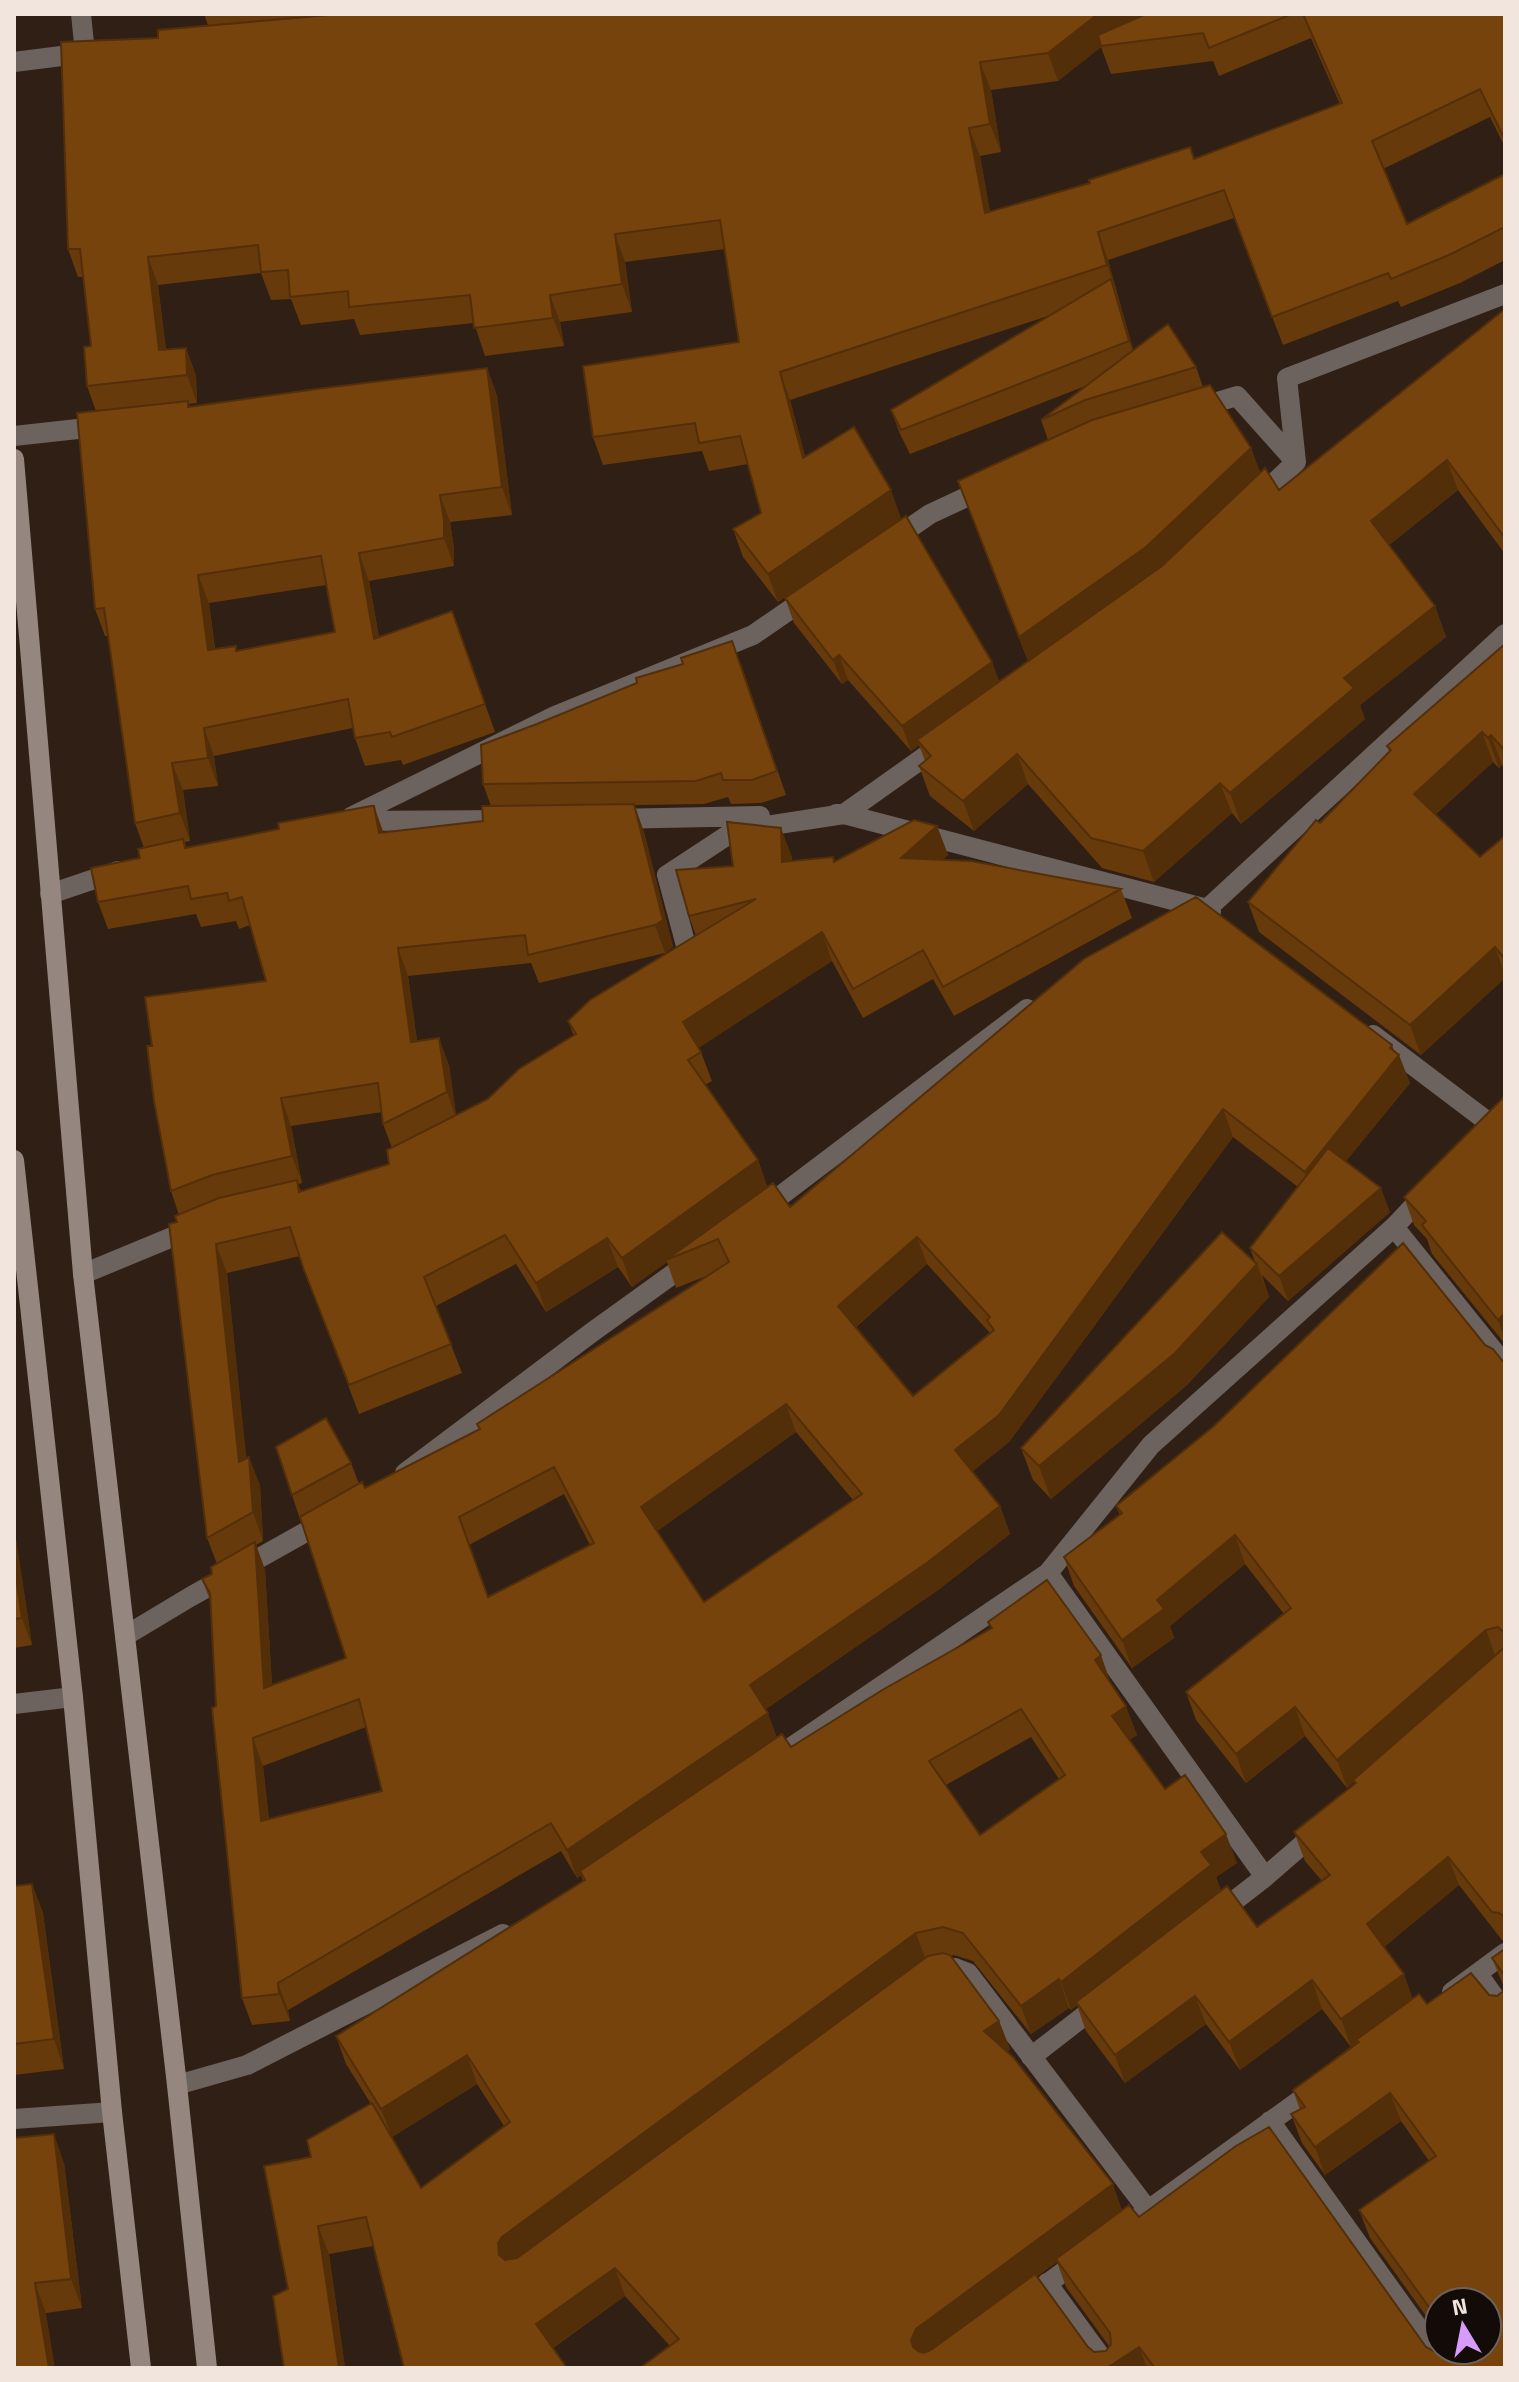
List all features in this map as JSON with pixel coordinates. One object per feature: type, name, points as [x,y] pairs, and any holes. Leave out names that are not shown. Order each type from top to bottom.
[{"type":"main road","points":[[14,459],[83,1274],[207,2368]]},
{"type":"main road","points":[[14,1160],[21,1288],[73,1697],[112,2112],[141,2368]]},
{"type":"street","points":[[14,62],[92,52],[81,14]]},
{"type":"street","points":[[1296,462],[1287,378],[1505,294]]},
{"type":"street","points":[[1182,413],[1237,396],[1296,462]]},
{"type":"street","points":[[14,436],[122,424]]},
{"type":"street","points":[[1241,514],[1296,462]]},
{"type":"street","points":[[879,548],[930,514],[1000,482]]},
{"type":"street","points":[[525,820],[337,823],[555,716],[753,635],[829,583]]},
{"type":"street","points":[[1168,931],[1207,909],[1505,634]]},
{"type":"street","points":[[663,970],[688,953],[667,875],[734,831],[844,814],[960,732]]},
{"type":"street","points":[[585,820],[844,814],[1207,909],[1232,928]]},
{"type":"street","points":[[50,894],[139,866]]},
{"type":"street","points":[[744,1223],[1024,1011],[1050,997]]},
{"type":"street","points":[[1356,1022],[1493,1125]]},
{"type":"street","points":[[755,1772],[1048,1573],[1151,1445],[1394,1227],[1437,1181]]},
{"type":"street","points":[[83,1274],[211,1221]]},
{"type":"street","points":[[1394,1227],[1505,1365]]},
{"type":"street","points":[[385,1488],[706,1250]]},
{"type":"street","points":[[125,1636],[343,1511]]},
{"type":"street","points":[[1048,1573],[1265,1877]]},
{"type":"street","points":[[14,1704],[73,1697]]},
{"type":"street","points":[[1203,1924],[1265,1877],[1337,1814]]},
{"type":"street","points":[[177,2085],[247,2065],[515,1927]]},
{"type":"street","points":[[1439,2001],[1505,1953]]},
{"type":"street","points":[[920,1981],[933,1972],[955,1968],[968,1973],[1148,2210]]},
{"type":"street","points":[[1478,1974],[1505,2012]]},
{"type":"street","points":[[1031,2057],[1117,1990]]},
{"type":"street","points":[[1123,2228],[1335,2075]]},
{"type":"street","points":[[14,2119],[112,2112]]},
{"type":"street","points":[[1270,2121],[1447,2368]]},
{"type":"street","points":[[1010,2311],[1098,2246]]},
{"type":"street","points":[[1047,2283],[1109,2368]]},
{"type":"building","points":[[341,14],[1098,14],[1048,53],[980,62],[990,124],[969,128],[985,213],[1090,183],[1089,180],[1190,147],[1194,159],[1342,103],[1303,14],[1505,14],[1505,140],[1480,89],[1372,141],[1407,224],[1505,174],[1505,227],[1391,279],[1388,273],[1272,317],[1224,190],[1098,232],[1107,265],[780,372],[803,458],[854,427],[891,490],[768,574],[733,529],[761,513],[740,436],[699,443],[695,423],[593,437],[583,366],[739,342],[720,220],[615,234],[622,284],[550,295],[553,318],[474,328],[470,295],[349,307],[348,291],[290,297],[288,270],[261,272],[258,245],[148,257],[159,350],[186,348],[187,375],[87,386],[84,347],[91,346],[80,249],[68,249],[61,42],[158,38],[158,30]]},
{"type":"building","points":[[1146,14],[1292,14],[1209,48],[1203,33],[1101,46],[1098,35]]},
{"type":"building","points":[[1111,279],[1129,341],[901,430],[891,410]]},
{"type":"building","points":[[1505,309],[1505,538],[1447,460],[1371,521],[1435,606],[1344,678],[1354,688],[1230,793],[1220,783],[1143,851],[1091,838],[1017,754],[963,801],[919,766],[931,756],[917,740],[1162,566],[1265,468],[1279,490]]},
{"type":"building","points":[[1168,324],[1196,367],[1085,400],[1041,420]]},
{"type":"building","points":[[487,368],[502,487],[440,495],[444,538],[359,553],[374,639],[452,611],[485,704],[392,737],[390,732],[355,738],[348,699],[204,728],[208,758],[172,763],[180,813],[135,823],[104,608],[95,609],[77,413],[188,401],[188,407]],"holes":[[[321,556],[335,632],[236,651],[236,646],[208,650],[198,575]]]},
{"type":"building","points":[[1210,385],[1251,448],[1146,547],[1019,637],[958,481],[1092,420]]},
{"type":"building","points":[[906,516],[992,662],[902,726],[839,655],[833,660],[785,598]]},
{"type":"building","points":[[732,641],[777,771],[752,780],[723,780],[721,773],[696,781],[483,784],[481,745],[637,683],[636,678],[683,664],[681,658]]},
{"type":"building","points":[[1505,644],[1505,751],[1491,735],[1488,738],[1482,732],[1414,794],[1480,857],[1505,836],[1505,959],[1495,947],[1410,1025],[1248,902],[1316,820],[1320,823],[1391,750],[1387,746]]},
{"type":"building","points":[[634,804],[663,920],[655,925],[528,955],[525,935],[398,948],[411,1042],[439,1038],[447,1092],[383,1124],[378,1083],[281,1098],[292,1156],[212,1175],[171,1191],[154,1101],[147,1046],[152,1046],[145,997],[266,981],[242,897],[229,901],[227,893],[191,899],[188,886],[98,902],[91,868],[140,858],[138,849],[183,839],[185,848],[279,829],[278,823],[371,806],[374,806],[379,833],[483,821],[482,806]]},
{"type":"building","points":[[914,820],[937,826],[901,858],[971,861],[1121,889],[943,987],[923,950],[853,989],[822,932],[683,1022],[701,1052],[688,1060],[758,1160],[622,1258],[607,1238],[536,1283],[505,1235],[424,1277],[451,1344],[349,1385],[290,1227],[216,1244],[239,1462],[249,1457],[253,1512],[207,1538],[169,1224],[177,1222],[175,1216],[219,1198],[297,1180],[299,1192],[389,1164],[387,1150],[488,1099],[519,1069],[576,1034],[568,1021],[590,1000],[756,899],[689,916],[676,870],[733,866],[727,822],[781,828],[782,862],[833,857],[834,862]]},
{"type":"building","points":[[1196,897],[1392,1045],[1390,1048],[1399,1055],[1305,1172],[1223,1109],[999,1415],[955,1450],[1000,1506],[928,1562],[750,1685],[768,1713],[567,1850],[551,1823],[278,1983],[279,1994],[242,1998],[212,1708],[216,1706],[210,1593],[202,1579],[212,1574],[211,1567],[255,1542],[264,1688],[346,1658],[300,1517],[362,1482],[365,1488],[480,1429],[477,1424],[729,1262],[718,1239],[666,1260],[773,1183],[790,1207],[1084,959]],"holes":[[[917,1237],[990,1317],[987,1320],[994,1330],[913,1396],[838,1306]],[[786,1404],[862,1494],[704,1602],[641,1507]],[[554,1467],[594,1543],[488,1597],[459,1517]],[[359,1699],[382,1791],[261,1821],[253,1738]]]},
{"type":"building","points":[[1505,1096],[1505,1313],[1498,1320],[1422,1225],[1426,1221],[1404,1197]]},
{"type":"building","points":[[1328,1148],[1381,1188],[1279,1276],[1250,1248]]},
{"type":"building","points":[[1222,1232],[1257,1264],[1175,1353],[1039,1466],[1021,1448]]},
{"type":"building","points":[[1403,1243],[1485,1345],[1493,1349],[1505,1364],[1505,1633],[1498,1627],[1486,1630],[1337,1760],[1295,1707],[1236,1754],[1186,1692],[1291,1608],[1235,1535],[1157,1600],[1164,1609],[1122,1640],[1064,1557],[1122,1513],[1116,1506],[1214,1426]]},
{"type":"building","points":[[326,1418],[351,1463],[292,1495],[276,1447]]},
{"type":"building","points":[[14,1564],[22,1618],[14,1619]]},
{"type":"building","points":[[1047,1580],[1101,1655],[1095,1660],[1126,1706],[1112,1716],[1165,1789],[1185,1775],[1226,1834],[1201,1852],[1211,1865],[1061,1982],[1059,1979],[1021,2006],[963,1933],[943,1927],[916,1933],[502,2237],[498,2243],[499,2255],[505,2260],[517,2258],[928,1956],[943,1953],[950,1955],[999,2021],[984,2031],[1013,2057],[1113,2184],[916,2329],[911,2340],[918,2351],[924,2353],[931,2350],[1035,2274],[1088,2347],[1094,2352],[1106,2351],[1111,2344],[1110,2333],[1056,2259],[1129,2205],[1139,2217],[1236,2146],[1269,2127],[1423,2343],[1423,2366],[1503,2366],[1503,2286],[1423,2286],[1423,2299],[1359,2210],[1436,2156],[1390,2093],[1315,2147],[1291,2114],[1305,2107],[1293,2090],[1359,2042],[1356,2040],[1419,1994],[1427,2004],[1471,1973],[1489,1995],[1497,1996],[1505,1990],[1505,2368],[1155,2368],[1139,2347],[1107,2368],[640,2368],[679,2339],[615,2268],[536,2324],[567,2368],[404,2368],[366,2217],[318,2226],[339,2368],[284,2368],[273,2296],[288,2289],[264,2166],[311,2157],[307,2140],[372,2103],[421,2188],[510,2122],[467,2055],[381,2109],[336,2036],[585,1880],[580,1871],[782,1734],[791,1747],[884,1689],[992,1628],[988,1622]],"holes":[[[1021,1709],[1065,1775],[980,1835],[929,1761]]]},
{"type":"building","points":[[1505,1647],[1505,1917],[1492,1912],[1448,1857],[1367,1924],[1404,1974],[1341,2019],[1312,1980],[1229,2042],[1195,1996],[1115,2055],[1076,2002],[1227,1886],[1257,1927],[1330,1875],[1294,1832],[1356,1783],[1353,1780]]},
{"type":"building","points":[[32,1884],[54,2039],[14,2044],[14,1886]]},
{"type":"building","points":[[1505,1949],[1505,1976],[1492,1958]]},
{"type":"building","points":[[54,2134],[71,2279],[35,2283],[49,2368],[14,2368],[14,2138]]}]
